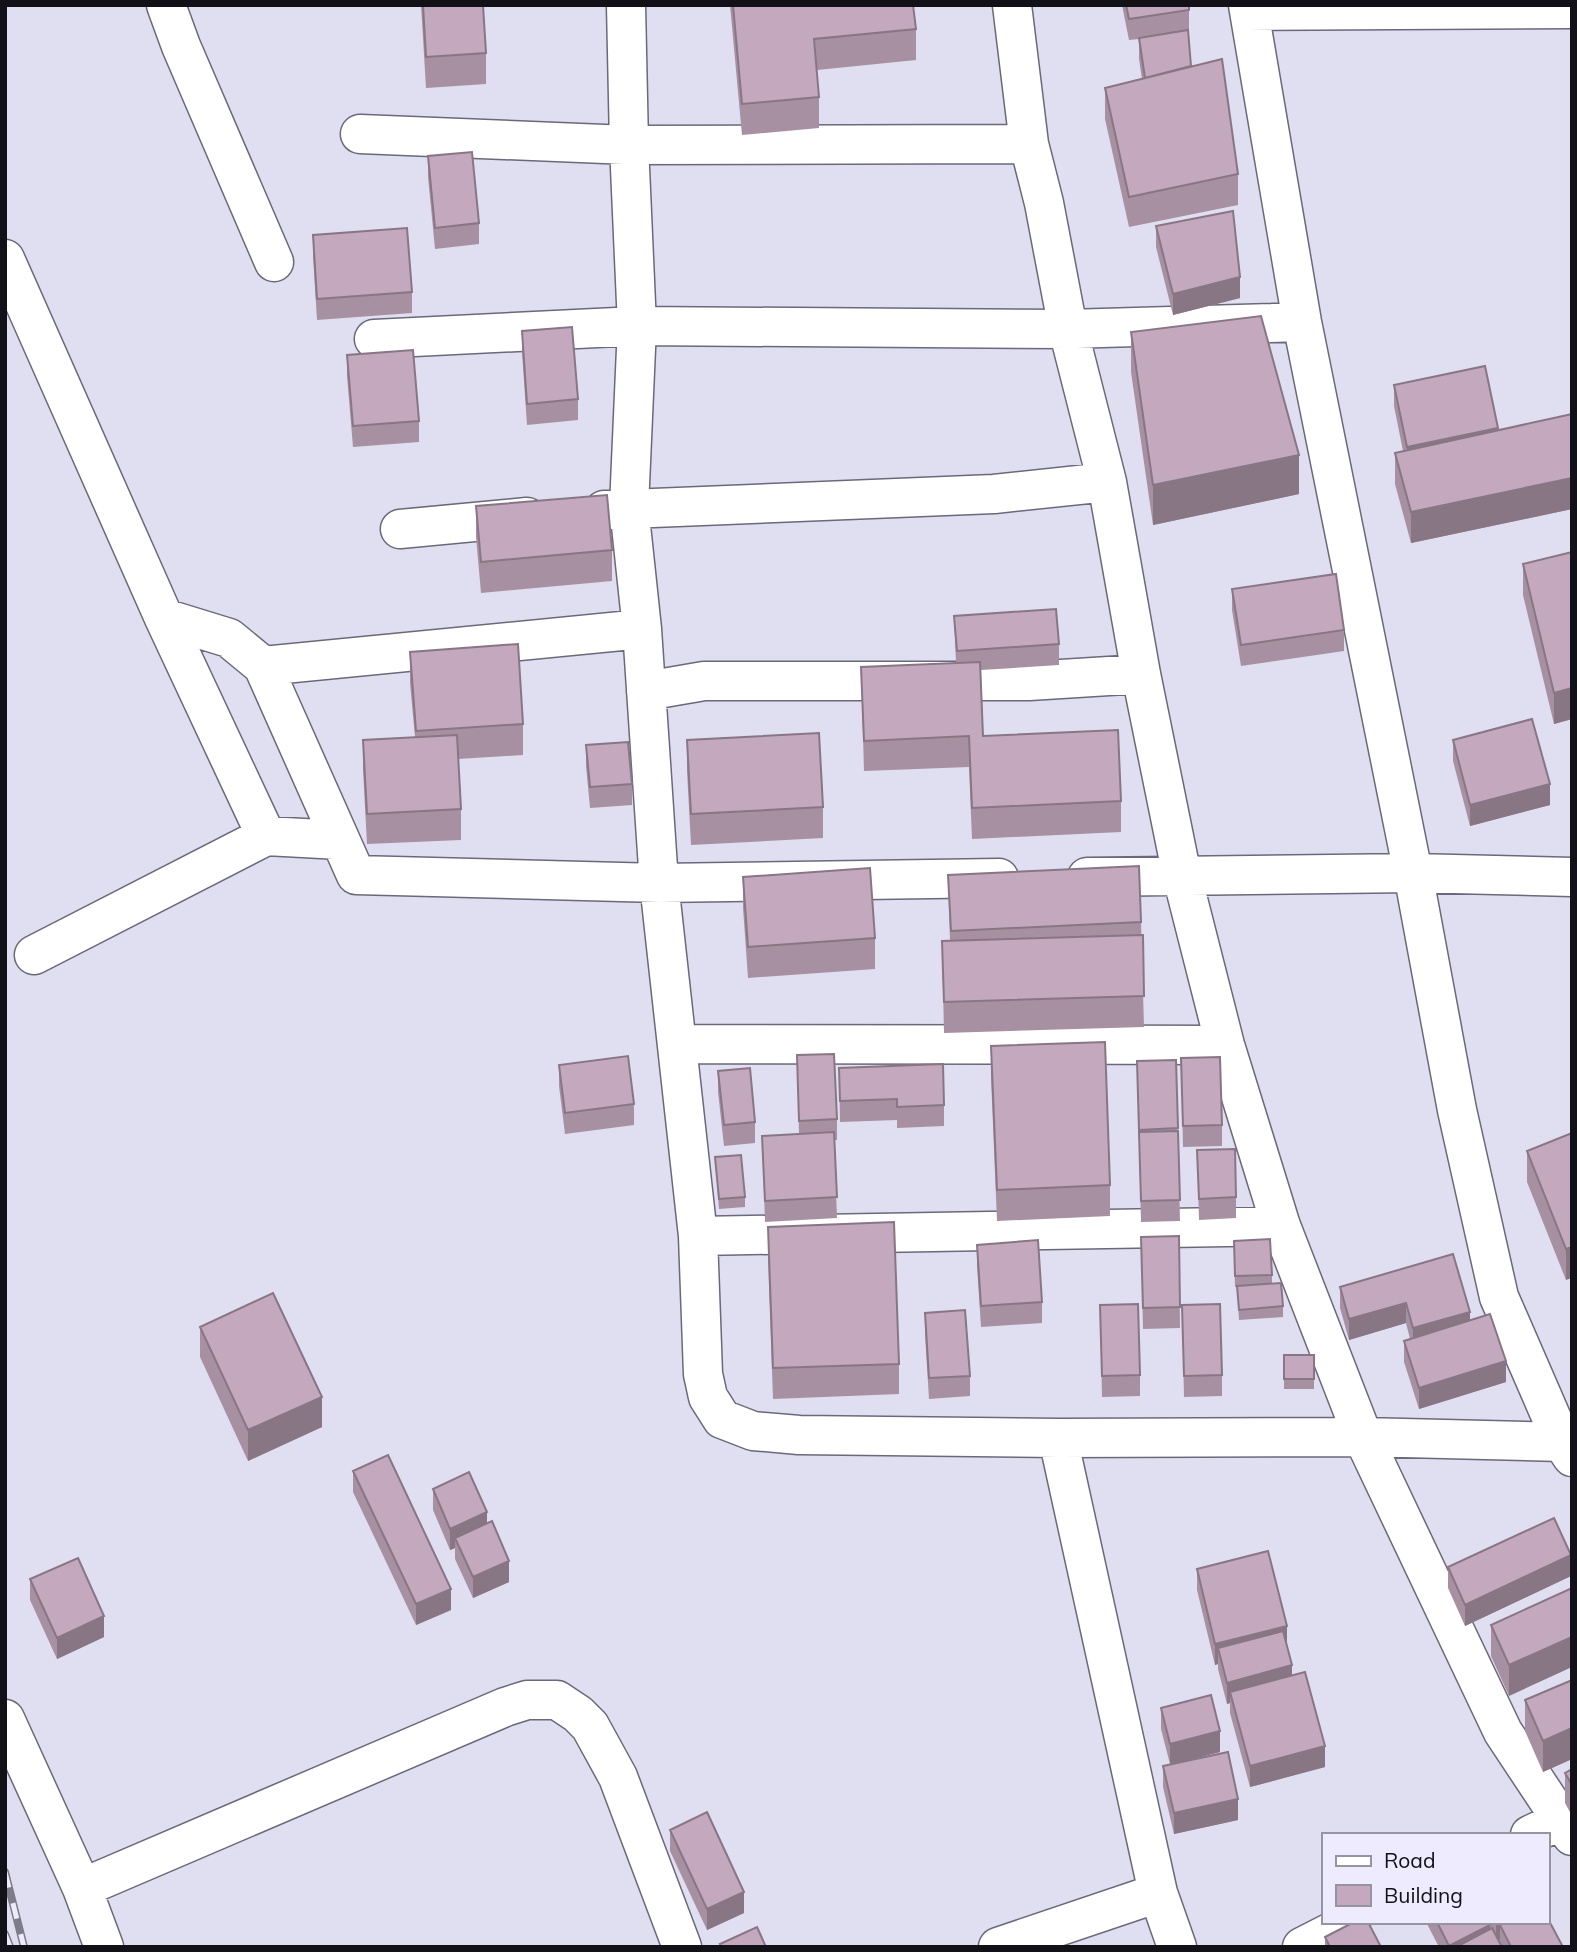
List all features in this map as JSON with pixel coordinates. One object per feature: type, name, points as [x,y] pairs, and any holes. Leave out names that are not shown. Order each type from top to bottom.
[{"type":"street","points":[[166,5],[274,262]]},
{"type":"street","points":[[626,5],[637,326],[629,507],[642,629],[659,883],[679,1044],[698,1236],[703,1374],[708,1397],[722,1419],[753,1431],[799,1435],[1363,1437],[1567,1450],[1499,1297],[1457,1110],[1413,873],[1302,322],[1249,8],[1572,9]]},
{"type":"street","points":[[1012,5],[1029,144],[1044,203],[1068,329],[1107,482],[1141,674],[1182,876],[1225,1045],[1281,1226],[1363,1437],[1503,1732],[1554,1830]]},
{"type":"street","points":[[360,134],[629,145],[1029,144]]},
{"type":"street","points":[[5,259],[164,618],[266,836]]},
{"type":"street","points":[[374,339],[637,326],[1068,329],[1302,322]]},
{"type":"street","points":[[400,529],[629,507],[994,494],[1107,482]]},
{"type":"street","points":[[164,618],[229,638],[264,666],[356,875],[659,883],[1413,873],[1572,877]]},
{"type":"street","points":[[264,666],[642,629]]},
{"type":"street","points":[[646,691],[705,681],[1029,681],[1141,674]]},
{"type":"street","points":[[34,955],[266,836],[340,840]]},
{"type":"street","points":[[679,1044],[1225,1045]]},
{"type":"street","points":[[698,1236],[1281,1226]]},
{"type":"street","points":[[1058,1438],[1158,1893],[1177,1947]]},
{"type":"street","points":[[82,1888],[505,1707],[527,1700],[557,1700],[590,1726],[618,1777],[682,1947]]},
{"type":"street","points":[[5,1719],[82,1888],[104,1947]]},
{"type":"street","points":[[998,1947],[1158,1893]]},
{"type":"street","points":[[1301,1947],[1348,1924]]},
{"type":"building","points":[[423,5],[483,5],[486,53],[426,57]]},
{"type":"building","points":[[733,5],[913,5],[916,29],[814,39],[819,97],[742,104]]},
{"type":"building","points":[[1126,5],[1189,5],[1189,10],[1129,19]]},
{"type":"building","points":[[1188,30],[1191,66],[1145,78],[1139,38]]},
{"type":"building","points":[[1222,59],[1238,174],[1129,197],[1105,88]]},
{"type":"building","points":[[472,152],[479,223],[435,228],[428,156]]},
{"type":"building","points":[[1233,211],[1240,277],[1173,294],[1156,226]]},
{"type":"building","points":[[407,228],[412,292],[317,299],[313,235]]},
{"type":"building","points":[[1261,316],[1299,455],[1153,485],[1131,332]]},
{"type":"building","points":[[572,327],[578,399],[527,404],[522,331]]},
{"type":"building","points":[[413,350],[419,421],[353,426],[347,355]]},
{"type":"building","points":[[1485,366],[1498,428],[1407,447],[1394,385]]},
{"type":"building","points":[[1572,414],[1572,478],[1411,512],[1395,453]]},
{"type":"building","points":[[607,495],[612,550],[481,562],[476,506]]},
{"type":"building","points":[[1572,552],[1572,688],[1554,693],[1523,564]]},
{"type":"building","points":[[1336,574],[1344,630],[1241,645],[1232,589]]},
{"type":"building","points":[[1056,609],[1059,644],[957,651],[954,616]]},
{"type":"building","points":[[518,644],[523,724],[416,731],[410,652]]},
{"type":"building","points":[[980,662],[983,736],[1118,730],[1121,801],[972,808],[969,736],[864,741],[861,667]]},
{"type":"building","points":[[1532,719],[1550,784],[1470,805],[1453,740]]},
{"type":"building","points":[[819,733],[823,807],[691,814],[687,740]]},
{"type":"building","points":[[457,735],[461,809],[367,814],[363,740]]},
{"type":"building","points":[[628,742],[632,784],[590,787],[586,745]]},
{"type":"building","points":[[1139,866],[1141,922],[951,931],[948,875]]},
{"type":"building","points":[[870,868],[875,938],[748,947],[743,877]]},
{"type":"building","points":[[1143,935],[1144,996],[944,1002],[942,941]]},
{"type":"building","points":[[1105,1042],[1110,1185],[997,1190],[991,1046]]},
{"type":"building","points":[[834,1054],[837,1119],[799,1121],[797,1055]]},
{"type":"building","points":[[628,1056],[634,1104],[565,1113],[559,1065]]},
{"type":"building","points":[[1220,1057],[1222,1125],[1183,1126],[1181,1058]]},
{"type":"building","points":[[1176,1060],[1178,1128],[1139,1130],[1137,1061]]},
{"type":"building","points":[[943,1064],[944,1105],[897,1107],[897,1099],[840,1101],[839,1068]]},
{"type":"building","points":[[750,1068],[755,1122],[724,1125],[718,1071]]},
{"type":"building","points":[[1178,1131],[1180,1200],[1141,1201],[1139,1132]]},
{"type":"building","points":[[834,1132],[837,1197],[765,1201],[762,1136]]},
{"type":"building","points":[[1572,1133],[1572,1247],[1566,1249],[1527,1151]]},
{"type":"building","points":[[1235,1149],[1236,1197],[1199,1199],[1197,1150]]},
{"type":"building","points":[[741,1155],[745,1197],[719,1199],[715,1157]]},
{"type":"building","points":[[894,1222],[899,1364],[773,1368],[768,1227]]},
{"type":"building","points":[[1179,1236],[1180,1307],[1143,1308],[1141,1237]]},
{"type":"building","points":[[1270,1239],[1272,1275],[1235,1276],[1234,1241]]},
{"type":"building","points":[[1038,1240],[1042,1302],[981,1306],[977,1245]]},
{"type":"building","points":[[1453,1254],[1470,1312],[1413,1328],[1406,1303],[1349,1319],[1340,1287]]},
{"type":"building","points":[[1281,1283],[1283,1306],[1239,1310],[1237,1286]]},
{"type":"building","points":[[273,1293],[322,1397],[248,1430],[200,1327]]},
{"type":"building","points":[[1138,1304],[1140,1375],[1102,1376],[1100,1305]]},
{"type":"building","points":[[1220,1304],[1222,1375],[1184,1376],[1182,1305]]},
{"type":"building","points":[[965,1310],[970,1376],[929,1378],[925,1313]]},
{"type":"building","points":[[1490,1314],[1506,1361],[1419,1388],[1404,1341]]},
{"type":"building","points":[[1284,1355],[1314,1355],[1314,1379],[1284,1379]]},
{"type":"building","points":[[388,1455],[451,1589],[416,1604],[353,1471]]},
{"type":"building","points":[[469,1472],[487,1512],[450,1529],[433,1489]]},
{"type":"building","points":[[1554,1518],[1571,1555],[1465,1605],[1448,1567]]},
{"type":"building","points":[[492,1521],[509,1561],[473,1577],[455,1538]]},
{"type":"building","points":[[1268,1551],[1287,1626],[1215,1644],[1197,1569]]},
{"type":"building","points":[[78,1558],[104,1616],[57,1638],[30,1579]]},
{"type":"building","points":[[1572,1588],[1572,1637],[1509,1665],[1491,1625]]},
{"type":"building","points":[[1283,1631],[1292,1665],[1227,1683],[1218,1648]]},
{"type":"building","points":[[1305,1672],[1325,1746],[1250,1766],[1230,1692]]},
{"type":"building","points":[[1572,1680],[1572,1728],[1543,1741],[1525,1700]]},
{"type":"building","points":[[1211,1695],[1220,1731],[1170,1744],[1161,1708]]},
{"type":"building","points":[[1228,1752],[1238,1799],[1174,1813],[1163,1766]]},
{"type":"building","points":[[1572,1769],[1572,1785],[1565,1773]]},
{"type":"building","points":[[707,1812],[744,1892],[707,1909],[670,1830]]},
{"type":"building","points":[[1549,1921],[1563,1947],[1511,1947],[1500,1925],[1549,1924]]},
{"type":"building","points":[[1350,1924],[1369,1924],[1381,1947],[1330,1947],[1325,1937]]},
{"type":"building","points":[[1438,1924],[1490,1925],[1449,1946]]},
{"type":"building","points":[[757,1927],[766,1947],[722,1947],[720,1944]]},
{"type":"building","points":[[1492,1928],[1502,1947],[1456,1947]]},
{"type":"railway","points":[[5,1872],[24,1947]]},
{"type":"railway","points":[[5,1934],[10,1947]]}]
